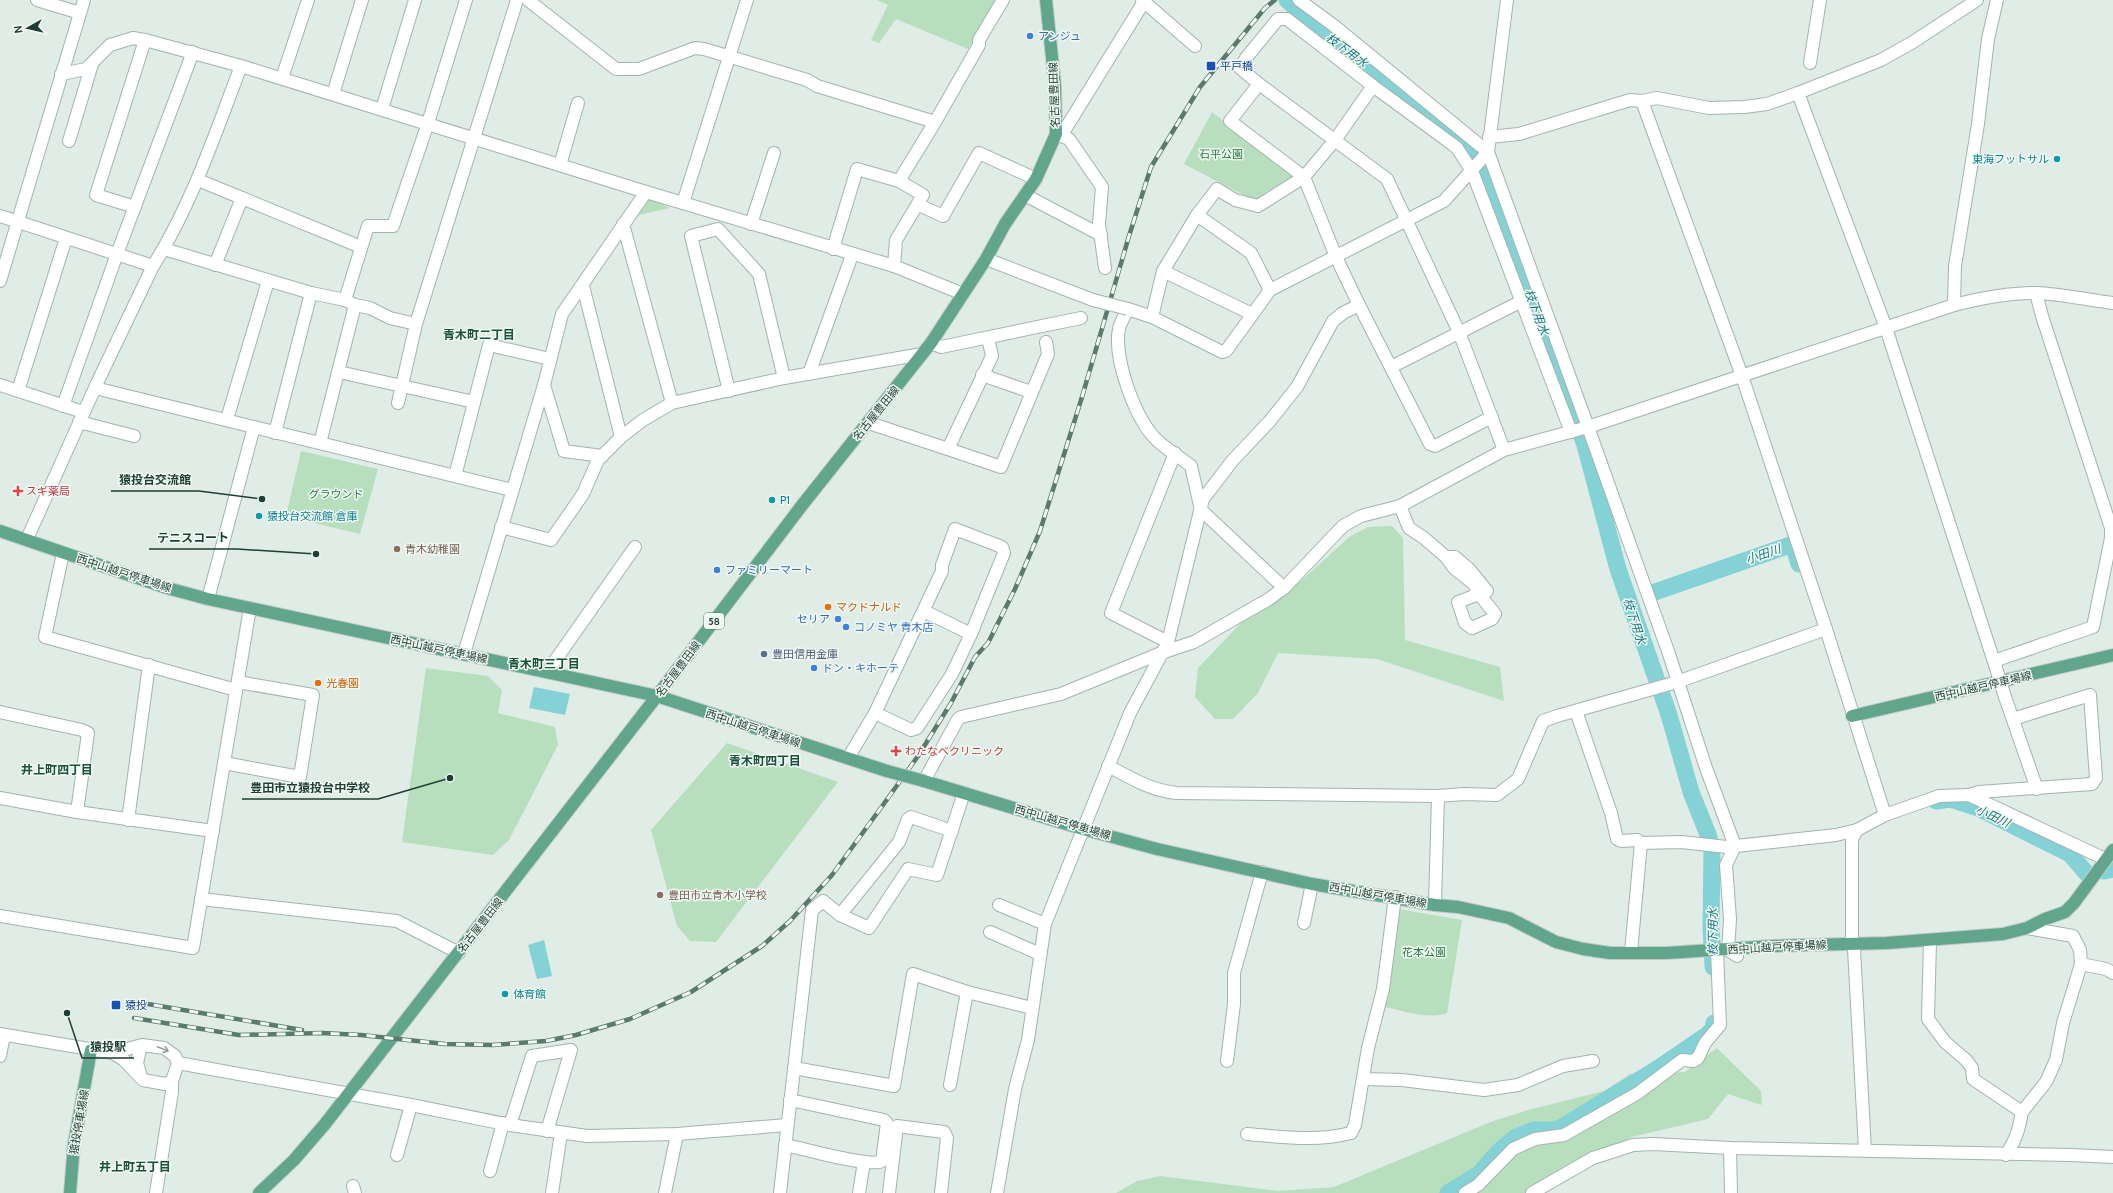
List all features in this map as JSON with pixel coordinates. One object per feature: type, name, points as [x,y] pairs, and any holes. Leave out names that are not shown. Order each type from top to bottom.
[{"type":"main road","name":"名古屋豊田線","points":[[259,1193],[294,1160],[348,1094],[459,953],[822,479],[869,423],[931,343],[986,259],[1005,224],[1036,179],[1058,135],[1054,73],[1046,0]]},
{"type":"main road","name":"西中山越戸停車場線","points":[[0,531],[167,588],[208,599],[657,696],[886,771],[1083,829],[1312,884],[1435,905],[1458,907],[1509,918],[1556,942],[1583,949],[1610,953],[1722,952],[1773,946],[1852,944],[1974,937],[2026,928],[2065,912],[2074,903],[2109,855]]},
{"type":"main road","name":"西中山越戸停車場線","points":[[1852,716],[2113,655]]},
{"type":"main road","name":"猿投停車場線","points":[[70,1193],[74,1144],[91,1050]]},
{"type":"street","points":[[37,0],[80,13]]},
{"type":"street","points":[[0,281],[84,0]]},
{"type":"street","points":[[282,78],[308,0]]},
{"type":"street","points":[[333,94],[362,0]]},
{"type":"street","points":[[382,109],[416,0]]},
{"type":"street","points":[[320,443],[339,372],[350,302],[361,247],[368,226],[393,226],[428,123],[466,0]]},
{"type":"street","points":[[398,403],[416,324],[517,0]]},
{"type":"street","points":[[528,0],[616,69],[639,69],[695,48],[807,80],[817,86],[935,122]]},
{"type":"street","points":[[683,203],[747,0]]},
{"type":"street","points":[[899,181],[935,122],[979,45],[979,40],[1003,0]]},
{"type":"street","points":[[1299,0],[1333,24],[1486,155]]},
{"type":"street","points":[[1465,1193],[1478,1185],[1513,1149],[1535,1139],[1564,1135],[1638,1093],[1682,1060],[1692,1062],[1698,1058],[1705,1043],[1720,1026],[1722,952],[1730,919],[1726,865],[1735,846],[1672,683],[1586,428],[1486,155],[1507,0]]},
{"type":"street","points":[[1810,63],[1820,0]]},
{"type":"street","points":[[1489,136],[1519,134],[1630,100],[1642,101],[1657,98],[1709,108],[1744,107],[1767,104],[1881,60],[1913,42],[1977,0]]},
{"type":"street","points":[[1954,305],[1955,266],[1978,124],[1988,39],[1997,0]]},
{"type":"street","points":[[1106,268],[1099,224],[1102,187],[1069,139],[1058,135],[1144,1],[1195,46]]},
{"type":"street","points":[[1504,450],[1460,332],[1386,179],[1259,84],[1240,68],[1246,58],[1278,19],[1284,18],[1457,148],[1472,172],[1520,302],[1571,432]]},
{"type":"street","points":[[62,74],[86,69],[110,45],[133,38],[145,40],[193,52],[282,78],[724,216],[852,255],[894,266],[963,294]]},
{"type":"street","points":[[135,207],[96,195],[145,40]]},
{"type":"street","points":[[63,406],[117,254],[193,52]]},
{"type":"street","points":[[69,141],[92,64]]},
{"type":"street","points":[[27,539],[81,417],[153,266],[164,249],[198,180],[241,66]]},
{"type":"street","points":[[1259,84],[1230,122],[1304,177],[1336,257],[1359,305],[1433,446],[1492,417]]},
{"type":"street","points":[[1152,317],[1163,271],[1197,215],[1217,189],[1235,200],[1258,206],[1304,177],[1335,140],[1373,86]]},
{"type":"street","points":[[1798,93],[1886,328],[2005,697],[2037,789]]},
{"type":"street","points":[[1642,101],[1742,376],[1826,628],[1852,716],[1885,815]]},
{"type":"street","points":[[560,165],[578,103]]},
{"type":"street","points":[[751,224],[774,153]]},
{"type":"street","points":[[919,205],[944,216],[979,153],[1036,179]]},
{"type":"street","points":[[986,259],[1093,300],[1152,317],[1222,352],[1226,351],[1270,290],[1444,200],[1472,172],[1486,155]]},
{"type":"street","points":[[833,249],[857,169],[899,181],[923,195],[919,205],[896,240],[894,266]]},
{"type":"street","points":[[198,180],[361,247]]},
{"type":"street","points":[[464,654],[544,385],[562,314],[583,286],[623,224],[646,192]]},
{"type":"street","points":[[1025,196],[1101,235]]},
{"type":"street","points":[[215,265],[242,198]]},
{"type":"street","points":[[1197,215],[1247,250],[1270,290]]},
{"type":"street","points":[[0,216],[153,266]]},
{"type":"street","points":[[718,229],[724,216]]},
{"type":"street","points":[[623,224],[672,403]]},
{"type":"street","points":[[718,229],[759,274],[784,378]]},
{"type":"street","points":[[718,229],[690,236],[729,392]]},
{"type":"street","points":[[18,391],[66,238]]},
{"type":"street","points":[[164,249],[268,281],[350,302],[370,308],[390,318],[416,324]]},
{"type":"street","points":[[809,374],[852,255]]},
{"type":"street","points":[[1163,271],[1252,314]]},
{"type":"street","points":[[227,419],[268,281]]},
{"type":"street","points":[[583,286],[622,436]]},
{"type":"street","points":[[275,433],[312,293]]},
{"type":"street","points":[[1995,665],[2093,627],[2111,538],[2111,528],[2042,316],[2036,293]]},
{"type":"street","points":[[924,781],[958,719],[961,717],[1062,694],[1161,653],[1194,642],[1269,599],[1284,588],[1351,520],[1400,506],[1504,450],[1586,428],[1954,305],[2007,294],[2036,293],[2113,303]]},
{"type":"street","points":[[1391,367],[1520,302]]},
{"type":"street","points":[[997,1193],[1008,1122],[1028,1040],[1045,924],[1130,713],[1168,642],[1203,499],[1233,460],[1269,422],[1297,387],[1333,321],[1343,313],[1359,305]]},
{"type":"street","points":[[1128,309],[1119,329],[1119,353],[1122,373],[1141,418],[1159,442],[1191,466],[1201,510],[1284,588]]},
{"type":"street","points":[[931,343],[941,347],[1081,318]]},
{"type":"street","points":[[948,449],[992,356],[988,338]]},
{"type":"street","points":[[869,423],[1001,467],[1048,354],[1046,342]]},
{"type":"street","points":[[455,476],[489,345],[550,359]]},
{"type":"street","points":[[501,528],[551,540],[583,494],[598,460],[622,436],[643,420],[672,403],[729,392],[784,378],[922,354]]},
{"type":"street","points":[[339,372],[474,402]]},
{"type":"street","points":[[982,375],[1031,392]]},
{"type":"street","points":[[0,385],[63,406],[81,417],[134,436]]},
{"type":"street","points":[[544,385],[564,451],[602,456]]},
{"type":"street","points":[[95,388],[227,419],[275,433],[512,490]]},
{"type":"street","points":[[208,599],[254,427]]},
{"type":"street","points":[[1168,642],[1111,613],[1174,453]]},
{"type":"street","points":[[1400,506],[1408,528],[1424,538],[1446,557],[1454,568],[1483,593]]},
{"type":"street","points":[[848,758],[875,713],[924,611],[942,571],[942,565],[955,529],[1002,547],[1004,553],[971,634],[952,674],[916,728],[911,730],[875,713]]},
{"type":"street","points":[[547,672],[635,547]]},
{"type":"street","points":[[63,553],[45,637],[149,665],[237,686],[313,695],[300,777],[224,763]]},
{"type":"street","points":[[0,916],[193,948],[250,608]]},
{"type":"street","points":[[924,611],[971,634]]},
{"type":"street","points":[[1108,766],[1142,785],[1160,791],[1176,793],[1438,796],[1497,794],[1518,778],[1543,721],[1654,689],[1826,628]]},
{"type":"street","points":[[128,820],[149,665]]},
{"type":"street","points":[[1576,711],[1611,813],[1617,839],[1621,841],[1637,840],[1641,843],[1681,842],[1719,847],[1806,839],[1857,830],[1885,815],[1939,796],[1969,795],[1978,792],[2092,784],[2096,778],[2090,694],[2013,719]]},
{"type":"street","points":[[0,712],[82,730],[88,733],[77,812]]},
{"type":"street","points":[[780,1193],[812,910],[823,901],[840,915],[869,928],[908,869],[938,875],[964,793]]},
{"type":"street","points":[[1969,795],[2109,855]]},
{"type":"street","points":[[1435,905],[1438,796]]},
{"type":"street","points":[[0,798],[128,820],[213,831]]},
{"type":"street","points":[[840,915],[899,842],[908,819],[912,817],[952,830]]},
{"type":"street","points":[[1857,830],[1852,839],[1852,944],[1854,949],[1865,1150]]},
{"type":"street","points":[[1631,952],[1641,843]]},
{"type":"street","points":[[1227,1061],[1234,1004],[1234,973],[1262,872]]},
{"type":"street","points":[[1304,923],[1312,884]]},
{"type":"street","points":[[1247,1134],[1312,1139],[1331,1138],[1351,1133],[1355,1125],[1363,1079],[1383,988],[1395,898]]},
{"type":"street","points":[[202,899],[397,921],[459,953]]},
{"type":"street","points":[[999,905],[1045,924]]},
{"type":"street","points":[[2006,1155],[2016,1141],[2022,1112],[2046,1082],[2056,1060],[2063,1024],[2081,964],[2080,950],[2073,936],[2026,928]]},
{"type":"street","points":[[990,932],[1040,954]]},
{"type":"street","points":[[1930,940],[1928,1019],[1945,1042],[1966,1060],[1972,1068],[1973,1079],[2022,1112]]},
{"type":"street","points":[[2081,964],[2106,969],[2113,973]]},
{"type":"street","points":[[794,1068],[894,1086],[913,974],[967,992],[1032,1008]]},
{"type":"street","points":[[950,1085],[967,992]]},
{"type":"street","points":[[0,1056],[2,1035],[112,1053],[141,1046],[164,1048],[175,1056],[178,1063],[172,1081],[172,1092],[156,1193]]},
{"type":"street","points":[[141,1046],[137,1063],[141,1077]]},
{"type":"street","points":[[490,1171],[532,1056],[571,1050],[547,1131]]},
{"type":"street","points":[[112,1053],[124,1060],[147,1081],[165,1084],[172,1081]]},
{"type":"street","points":[[1363,1079],[1402,1080],[1484,1090],[1518,1085],[1563,1066],[1593,1061]]},
{"type":"street","points":[[178,1063],[411,1105],[506,1124],[587,1136],[677,1134],[787,1125]]},
{"type":"street","points":[[785,1145],[878,1164],[882,1161],[887,1123],[884,1120],[790,1100]]},
{"type":"street","points":[[397,1155],[411,1105]]},
{"type":"street","points":[[889,1193],[897,1126],[944,1132],[947,1138],[941,1193]]},
{"type":"street","points":[[552,1193],[561,1133]]},
{"type":"street","points":[[665,1193],[677,1134]]},
{"type":"street","points":[[1532,1193],[1593,1158],[1633,1145],[1652,1144],[1730,1148],[2113,1157]]},
{"type":"street","points":[[1730,1148],[1731,1193]]},
{"type":"street","points":[[859,1193],[864,1162]]},
{"type":"green space","points":[[877,0],[998,0],[968,49],[896,19],[879,43],[871,40],[888,5]]},
{"type":"green space","name":"石平公園","points":[[1212,112],[1296,177],[1255,201],[1184,164]]},
{"type":"green space","points":[[647,197],[670,208],[634,216]]},
{"type":"green space","name":"グラウンド","points":[[301,451],[378,469],[360,534],[286,516]]},
{"type":"green space","points":[[1392,526],[1403,538],[1405,640],[1500,667],[1504,701],[1377,659],[1278,653],[1258,693],[1233,719],[1215,719],[1195,697],[1198,668],[1240,624],[1269,606],[1301,581],[1349,537],[1368,527]]},
{"type":"green space","points":[[426,668],[488,676],[502,690],[498,713],[555,727],[558,745],[509,840],[493,855],[402,842]]},
{"type":"green space","points":[[727,743],[838,782],[716,942],[690,941],[677,926],[651,830]]},
{"type":"green space","name":"花本公園","points":[[1398,909],[1462,920],[1447,1013],[1432,1016],[1408,1013],[1385,1007]]},
{"type":"green space","points":[[1717,1048],[1761,1091],[1762,1105],[1728,1094],[1708,1119],[1632,1137],[1525,1193],[1116,1193],[1137,1181],[1160,1176],[1278,1191],[1334,1187],[1493,1121],[1528,1110],[1604,1091],[1630,1074],[1685,1072]]},
{"type":"water","points":[[534,687],[570,694],[565,715],[529,708]]},
{"type":"water","points":[[544,940],[552,976],[537,979],[528,945]]},
{"type":"waterway","name":"枝下用水","points":[[1287,0],[1328,37],[1462,137],[1475,153],[1490,180],[1585,445],[1618,569],[1669,715],[1691,792],[1709,837],[1712,851],[1711,927],[1713,967]]},
{"type":"waterway","name":"小田川","points":[[1655,592],[1793,544],[1799,564]]},
{"type":"waterway","name":"小田川","points":[[1936,801],[1950,799],[1978,808],[2070,854],[2088,875]]},
{"type":"waterway","name":"小田川","points":[[2104,871],[2113,869]]},
{"type":"waterway","name":"枝下用水","points":[[1448,1193],[1479,1174],[1498,1152],[1516,1137],[1534,1130],[1557,1130],[1657,1069],[1707,1035],[1713,1029],[1714,1023]]},
{"type":"railway","points":[[134,1018],[239,1035],[322,1033],[361,1035],[445,1044],[493,1045],[546,1041],[576,1035],[630,1019],[691,992],[762,946],[790,921],[832,875],[918,756],[951,703],[975,657],[988,643],[1015,589],[1040,531],[1151,167],[1200,87],[1265,8],[1275,0]]},
{"type":"railway","points":[[136,1002],[302,1030]]},
{"type":"place","name":"アンジュ","points":[[1030,36]]},
{"type":"place","name":"平戸橋","points":[[1211,66]]},
{"type":"place","name":"東海フットサル","points":[[2057,159]]},
{"type":"place","name":"スギ薬局","points":[[18,491]]},
{"type":"place","name":"猿投台交流館","points":[[262,499]]},
{"type":"place","name":"P1","points":[[772,500]]},
{"type":"place","name":"猿投台交流館 倉庫","points":[[259,516]]},
{"type":"place","name":"青木幼稚園","points":[[397,549]]},
{"type":"place","name":"テニスコート","points":[[316,554]]},
{"type":"place","name":"ファミリーマート","points":[[717,570]]},
{"type":"place","name":"マクドナルド","points":[[828,607]]},
{"type":"place","name":"セリア","points":[[838,619]]},
{"type":"place","name":"コノミヤ 青木店","points":[[846,627]]},
{"type":"place","name":"豊田信用金庫","points":[[764,654]]},
{"type":"place","name":"ドン・キホーテ","points":[[814,668]]},
{"type":"place","name":"光春園","points":[[318,683]]},
{"type":"place","name":"わたなべクリニック","points":[[896,751]]},
{"type":"place","name":"豊田市立猿投台中学校","points":[[450,778]]},
{"type":"place","name":"豊田市立青木小学校","points":[[660,895]]},
{"type":"place","name":"体育館","points":[[505,994]]},
{"type":"place","name":"猿投","points":[[116,1005]]},
{"type":"place","name":"猿投駅","points":[[67,1013]]},
{"type":"district","name":"青木町二丁目","points":[[479,334]]},
{"type":"district","name":"青木町三丁目","points":[[544,663]]},
{"type":"district","name":"青木町四丁目","points":[[765,760]]},
{"type":"district","name":"井上町四丁目","points":[[57,769]]},
{"type":"district","name":"井上町五丁目","points":[[135,1166]]}]
